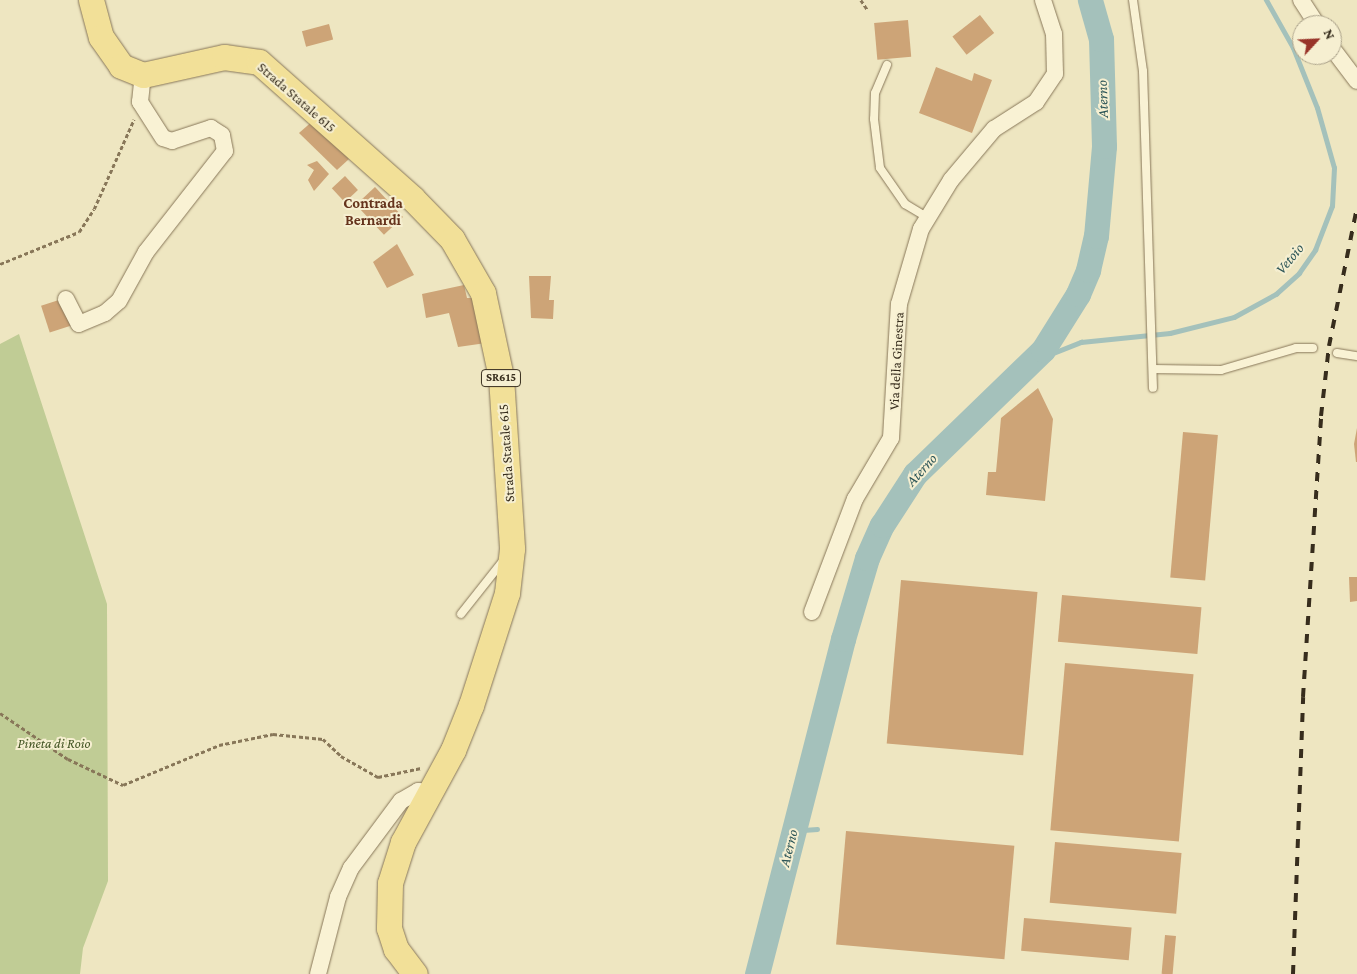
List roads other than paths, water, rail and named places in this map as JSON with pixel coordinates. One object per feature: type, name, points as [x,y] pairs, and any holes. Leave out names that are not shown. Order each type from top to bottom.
[{"type":"main road","points":[[91,0],[101,37],[121,66],[143,75]]},
{"type":"main road","name":"Strada Statale 615","points":[[143,75],[224,57],[259,62],[412,198],[452,239],[472,270],[490,314],[501,376],[512,549],[504,602],[471,705],[447,762],[402,845],[387,904],[394,944],[415,974]]},
{"type":"street","name":"Via della Ginestra","points":[[812,612],[855,499],[891,438],[900,304],[916,242],[927,217],[994,129],[1030,107],[1052,80],[1057,50],[1043,0]]},
{"type":"street","points":[[1301,0],[1311,15]]},
{"type":"street","points":[[1342,61],[1357,81]]},
{"type":"street","points":[[66,299],[79,324],[99,316],[120,301],[156,237],[225,151],[222,135],[211,128],[172,141],[164,138],[140,102],[143,75]]},
{"type":"street","points":[[318,974],[338,897],[351,868],[401,801],[418,790],[431,793]]},
{"type":"lane","points":[[1133,0],[1143,71],[1154,388]]},
{"type":"lane","points":[[887,65],[875,93],[874,119],[880,168],[905,204],[927,217]]},
{"type":"lane","points":[[1153,369],[1221,370],[1296,348],[1313,348]]},
{"type":"lane","points":[[1337,353],[1357,356]]},
{"type":"lane","points":[[461,614],[512,549]]},
{"type":"waterway","name":"Aterno","points":[[757,974],[843,639],[867,558],[882,525],[915,474],[1043,350],[1078,294],[1088,270],[1096,236],[1104,146],[1101,39],[1090,0]]},
{"type":"waterway","name":"Vetoio","points":[[1033,361],[1081,342],[1170,333],[1234,317],[1276,294],[1299,273],[1315,250],[1332,206],[1334,168],[1317,108],[1293,48],[1266,0]]},
{"type":"waterway","points":[[793,835],[803,830],[817,829]]},
{"type":"railway","points":[[1293,974],[1303,697],[1321,416],[1329,346],[1357,207]]},
{"type":"district","name":"Contrada Bernardi","points":[[373,212]]},
{"type":"park label","name":"Pineta di Roio","points":[[54,743]]}]
